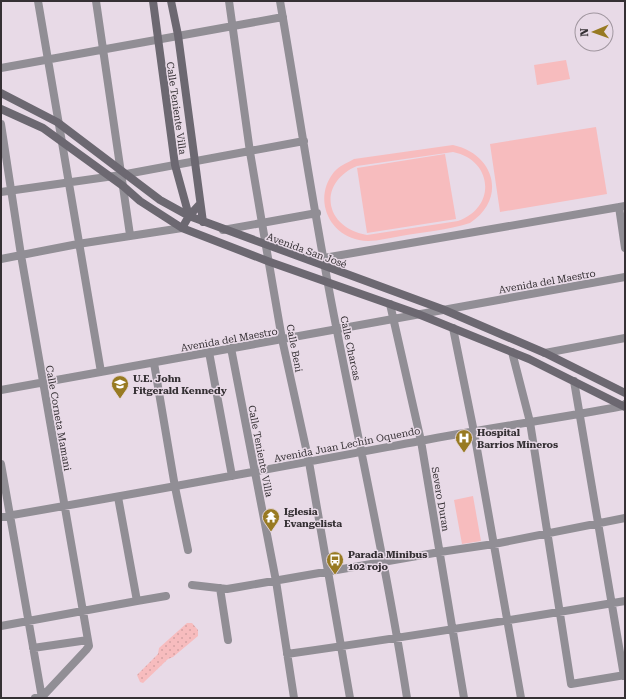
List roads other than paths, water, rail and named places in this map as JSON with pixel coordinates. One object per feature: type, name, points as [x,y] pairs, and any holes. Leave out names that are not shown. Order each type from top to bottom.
[{"type":"street","points":[[38,1],[57,122],[101,372]]},
{"type":"street","points":[[96,1],[102,51],[122,173],[130,235]]},
{"type":"street","name":"Calle Teniente Villa","points":[[153,1],[175,165],[189,216]]},
{"type":"street","name":"Calle Teniente Villa","points":[[171,1],[178,35],[203,222]]},
{"type":"street","name":"Calle Beni","points":[[229,1],[250,152],[270,262],[282,340],[309,462],[350,698]]},
{"type":"street","name":"Calle Charcas","points":[[280,1],[328,282],[363,452],[398,638],[407,698]]},
{"type":"street","points":[[1,68],[47,59],[102,51],[178,35],[283,17]]},
{"type":"street","name":"Avenida San José","points":[[1,93],[57,122],[122,173],[160,200],[189,216],[326,268],[442,309],[546,353],[625,393]]},
{"type":"street","points":[[1,109],[26,119],[60,139],[123,186],[140,201],[182,228],[270,262],[418,314],[453,328],[512,352],[624,406]]},
{"type":"street","name":"Calle Corneta Mamani","points":[[1,124],[21,255],[88,640]]},
{"type":"street","points":[[1,192],[110,177],[122,173],[194,162],[304,141]]},
{"type":"street","points":[[182,228],[189,216],[200,204]]},
{"type":"street","points":[[324,258],[622,207],[625,248]]},
{"type":"street","points":[[223,230],[317,213]]},
{"type":"street","points":[[1,259],[130,235],[182,228]]},
{"type":"street","name":"Avenida del Maestro","points":[[1,390],[625,277]]},
{"type":"street","name":"Severo Duran","points":[[390,304],[421,440],[464,698]]},
{"type":"street","points":[[453,328],[474,432],[506,621],[521,698]]},
{"type":"street","points":[[546,353],[625,338]]},
{"type":"street","name":"Calle Teniente Villa","points":[[231,348],[276,581],[294,698]]},
{"type":"street","points":[[209,352],[232,476]]},
{"type":"street","points":[[512,352],[530,422],[558,612],[571,684],[624,675],[574,381]]},
{"type":"street","points":[[154,363],[175,487],[188,550]]},
{"type":"street","name":"Avenida Juan Lechín Oquendo","points":[[1,517],[175,487],[421,440],[580,415],[624,406]]},
{"type":"street","points":[[1,464],[33,648],[40,698]]},
{"type":"street","points":[[118,497],[137,601]]},
{"type":"street","points":[[192,585],[227,589],[494,544],[625,518]]},
{"type":"street","points":[[220,588],[228,640]]},
{"type":"street","points":[[1,626],[166,596]]},
{"type":"street","points":[[287,654],[398,638],[625,601]]},
{"type":"street","points":[[33,648],[88,640],[89,646],[40,698]]},
{"type":"place","name":"U.E. John Fitgerald Kennedy","points":[[120,399]]},
{"type":"place","name":"Hospital Barrios Mineros","points":[[464,453]]},
{"type":"place","name":"Iglesia Evangelista","points":[[271,532]]},
{"type":"place","name":"Parada Minibus 102 rojo","points":[[335,575]]}]
